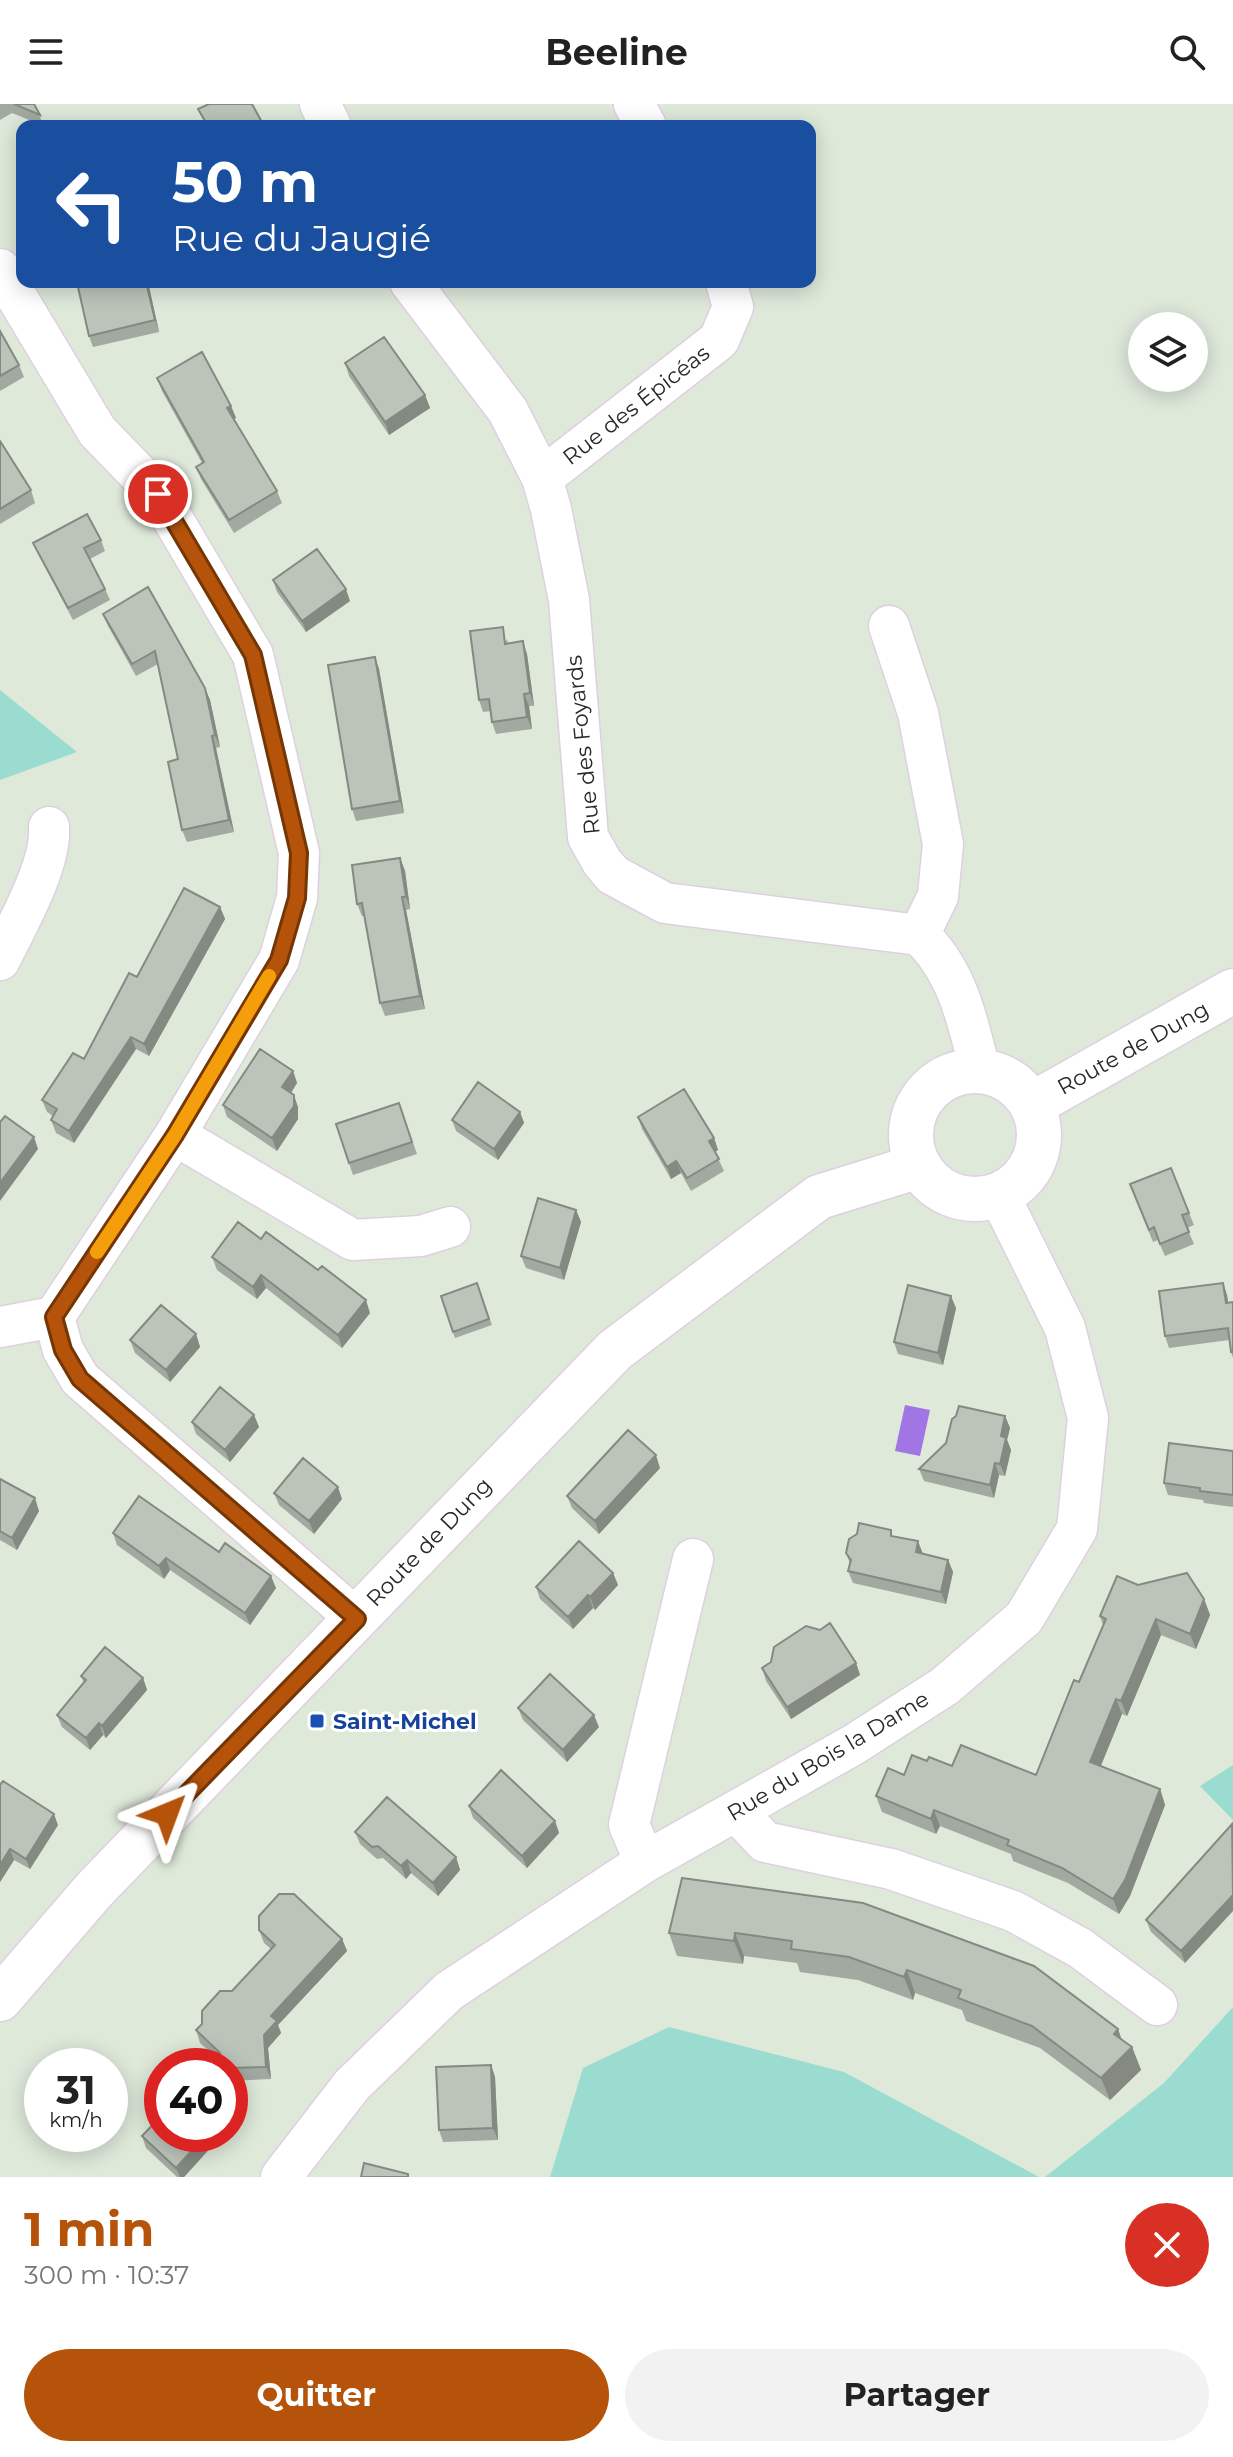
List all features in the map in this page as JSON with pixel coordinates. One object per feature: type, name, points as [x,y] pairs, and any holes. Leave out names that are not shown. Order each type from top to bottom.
[{"type":"street","points":[[0,269],[97,431],[158,494],[253,655],[299,853],[297,898],[279,960],[175,1135],[54,1317],[0,1327]]},
{"type":"street","name":"Rue des Foyards","points":[[415,288],[508,411],[542,478],[569,600],[588,837],[613,875],[665,903],[919,935]]},
{"type":"street","name":"Rue des Épicéas","points":[[542,478],[719,340],[733,307],[728,288]]},
{"type":"street","points":[[889,626],[918,713],[943,844],[938,896],[919,935],[937,951],[961,1002],[980,1070]]},
{"type":"street","points":[[0,960],[36,880],[50,842],[49,827]]},
{"type":"street","name":"Route de Dung","points":[[1033,1104],[1233,991]]},
{"type":"street","points":[[980,1070],[1011,1080],[1033,1104],[1040,1130],[1036,1157],[1022,1180],[999,1195],[977,1199],[954,1195],[934,1184],[919,1166],[911,1140],[915,1112],[929,1089],[953,1074],[980,1070]]},
{"type":"street","points":[[175,1135],[353,1240],[421,1236],[450,1227]]},
{"type":"street","name":"Route de Dung","points":[[0,1999],[94,1890],[615,1350],[819,1197],[919,1166]]},
{"type":"street","name":"Rue du Bois la Dame","points":[[281,2177],[352,2085],[449,1991],[645,1862],[853,1745],[945,1686],[1024,1618],[1077,1529],[1088,1418],[1065,1328],[999,1195]]},
{"type":"street","points":[[54,1317],[63,1350],[80,1379],[357,1619]]},
{"type":"street","points":[[645,1862],[629,1825],[693,1559]]},
{"type":"street","points":[[736,1811],[765,1842],[891,1869],[1013,1911],[1080,1948],[1157,2005]]},
{"type":"shaded area","points":[[0,690],[77,752],[0,780]]},
{"type":"shaded area","points":[[905,1405],[930,1410],[920,1456],[895,1451]]},
{"type":"shaded area","points":[[1233,1765],[1233,1820],[1200,1786]]},
{"type":"shaded area","points":[[1233,2007],[1233,2177],[1045,2177],[1164,2083]]},
{"type":"shaded area","points":[[669,2027],[844,2072],[1039,2177],[550,2177],[583,2068]]},
{"type":"building","points":[[14,104],[34,104],[40,115]]},
{"type":"building","points":[[209,104],[252,104],[261,120],[204,120],[198,109]]},
{"type":"building","points":[[78,288],[147,288],[155,320],[89,336]]},
{"type":"building","points":[[0,331],[19,365],[0,376]]},
{"type":"building","points":[[384,337],[425,395],[385,422],[345,363]]},
{"type":"building","points":[[202,352],[231,406],[227,408],[277,491],[229,520],[196,467],[204,462],[157,378]]},
{"type":"building","points":[[0,441],[31,490],[0,509]]},
{"type":"building","points":[[87,514],[101,540],[84,548],[105,589],[68,608],[33,543]]},
{"type":"building","points":[[317,549],[346,589],[302,621],[273,580]]},
{"type":"building","points":[[148,587],[205,688],[229,820],[182,830],[168,762],[178,759],[155,651],[132,664],[103,614]]},
{"type":"building","points":[[503,627],[505,644],[523,641],[530,693],[524,694],[527,717],[492,722],[489,699],[479,700],[470,631]]},
{"type":"building","points":[[375,657],[400,801],[352,809],[328,665]]},
{"type":"building","points":[[400,858],[406,897],[402,897],[420,996],[380,1003],[362,903],[357,904],[352,865]]},
{"type":"building","points":[[184,888],[220,907],[144,1044],[131,1037],[69,1131],[51,1120],[57,1109],[42,1100],[73,1053],[84,1059],[129,973],[137,977]]},
{"type":"building","points":[[260,1049],[293,1071],[282,1087],[294,1095],[294,1106],[272,1138],[223,1105]]},
{"type":"building","points":[[478,1082],[520,1112],[494,1149],[452,1120]]},
{"type":"building","points":[[684,1089],[714,1138],[709,1141],[719,1159],[687,1178],[676,1161],[667,1167],[638,1117]]},
{"type":"building","points":[[399,1103],[412,1142],[349,1163],[336,1124]]},
{"type":"building","points":[[5,1116],[34,1137],[0,1183],[0,1122]]},
{"type":"building","points":[[1171,1168],[1189,1213],[1182,1215],[1189,1232],[1160,1244],[1154,1227],[1149,1230],[1130,1184]]},
{"type":"building","points":[[538,1198],[576,1210],[560,1268],[521,1256]]},
{"type":"building","points":[[238,1222],[261,1239],[266,1232],[318,1270],[322,1266],[366,1300],[338,1335],[261,1275],[253,1287],[212,1257]]},
{"type":"building","points":[[477,1283],[489,1319],[453,1332],[441,1296]]},
{"type":"building","points":[[1223,1283],[1226,1303],[1233,1302],[1233,1352],[1228,1328],[1165,1336],[1159,1291]]},
{"type":"building","points":[[908,1285],[951,1296],[938,1353],[894,1342]]},
{"type":"building","points":[[161,1305],[196,1334],[166,1370],[130,1340]]},
{"type":"building","points":[[220,1387],[254,1415],[225,1450],[192,1422]]},
{"type":"building","points":[[959,1406],[1005,1416],[1001,1436],[1006,1438],[1000,1464],[995,1463],[990,1485],[919,1469],[946,1443]]},
{"type":"building","points":[[628,1430],[656,1455],[595,1521],[567,1496]]},
{"type":"building","points":[[1169,1443],[1233,1451],[1233,1495],[1164,1483]]},
{"type":"building","points":[[303,1458],[338,1487],[309,1521],[274,1493]]},
{"type":"building","points":[[0,1479],[35,1498],[12,1538],[0,1531]]},
{"type":"building","points":[[139,1496],[219,1552],[225,1543],[271,1576],[245,1613],[166,1558],[159,1566],[113,1533]]},
{"type":"building","points":[[859,1523],[891,1530],[891,1536],[918,1541],[916,1552],[948,1560],[941,1592],[848,1571],[851,1560],[846,1553],[849,1539],[857,1534]]},
{"type":"building","points":[[579,1541],[613,1573],[568,1617],[536,1587]]},
{"type":"building","points":[[1187,1573],[1204,1599],[1190,1634],[1156,1619],[1121,1701],[1116,1699],[1090,1762],[1160,1789],[1125,1880],[1113,1899],[1062,1868],[1007,1845],[1009,1840],[934,1810],[931,1819],[876,1796],[888,1768],[904,1775],[912,1755],[927,1761],[929,1757],[952,1766],[961,1745],[1036,1775],[1074,1680],[1079,1682],[1106,1619],[1100,1616],[1117,1576],[1138,1585]]},
{"type":"building","points":[[830,1623],[856,1663],[787,1707],[762,1668],[771,1662],[774,1647],[806,1626],[820,1630]]},
{"type":"building","points":[[105,1647],[143,1678],[102,1726],[99,1723],[86,1738],[57,1715],[86,1680],[81,1676]]},
{"type":"building","points":[[550,1674],[594,1715],[563,1750],[518,1708]]},
{"type":"building","points":[[501,1770],[555,1821],[522,1856],[469,1806]]},
{"type":"building","points":[[3,1781],[54,1814],[26,1859],[10,1849],[0,1865],[0,1785]]},
{"type":"building","points":[[387,1797],[456,1857],[433,1883],[407,1860],[401,1866],[378,1846],[372,1847],[355,1832]]},
{"type":"building","points":[[1232,1824],[1233,1895],[1181,1951],[1146,1920]]},
{"type":"building","points":[[682,1878],[863,1903],[1034,1966],[1118,2029],[1114,2034],[1132,2047],[1101,2078],[1032,2026],[958,1998],[961,1990],[907,1970],[904,1977],[849,1957],[791,1949],[792,1941],[735,1933],[734,1941],[669,1933]]},
{"type":"building","points":[[279,1894],[294,1894],[342,1939],[271,2016],[277,2021],[264,2035],[266,2067],[248,2068],[248,2048],[215,2048],[196,2030],[202,2024],[202,2011],[220,1991],[232,1991],[275,1945],[259,1930],[259,1916]]},
{"type":"building","points":[[491,2065],[493,2128],[439,2130],[436,2067]]},
{"type":"building","points":[[159,2152],[191,2152],[176,2168]]},
{"type":"building","points":[[364,2163],[408,2174],[408,2177],[361,2177]]},
{"type":"slow traffic","points":[[97,1252],[175,1135],[269,976]]},
{"type":"place","name":"Saint-Michel","points":[[317,1721]]},
{"type":"route","points":[[158,494],[253,655],[299,853],[297,898],[279,960],[175,1135],[54,1317],[63,1350],[80,1379],[357,1619],[167,1814]]}]
